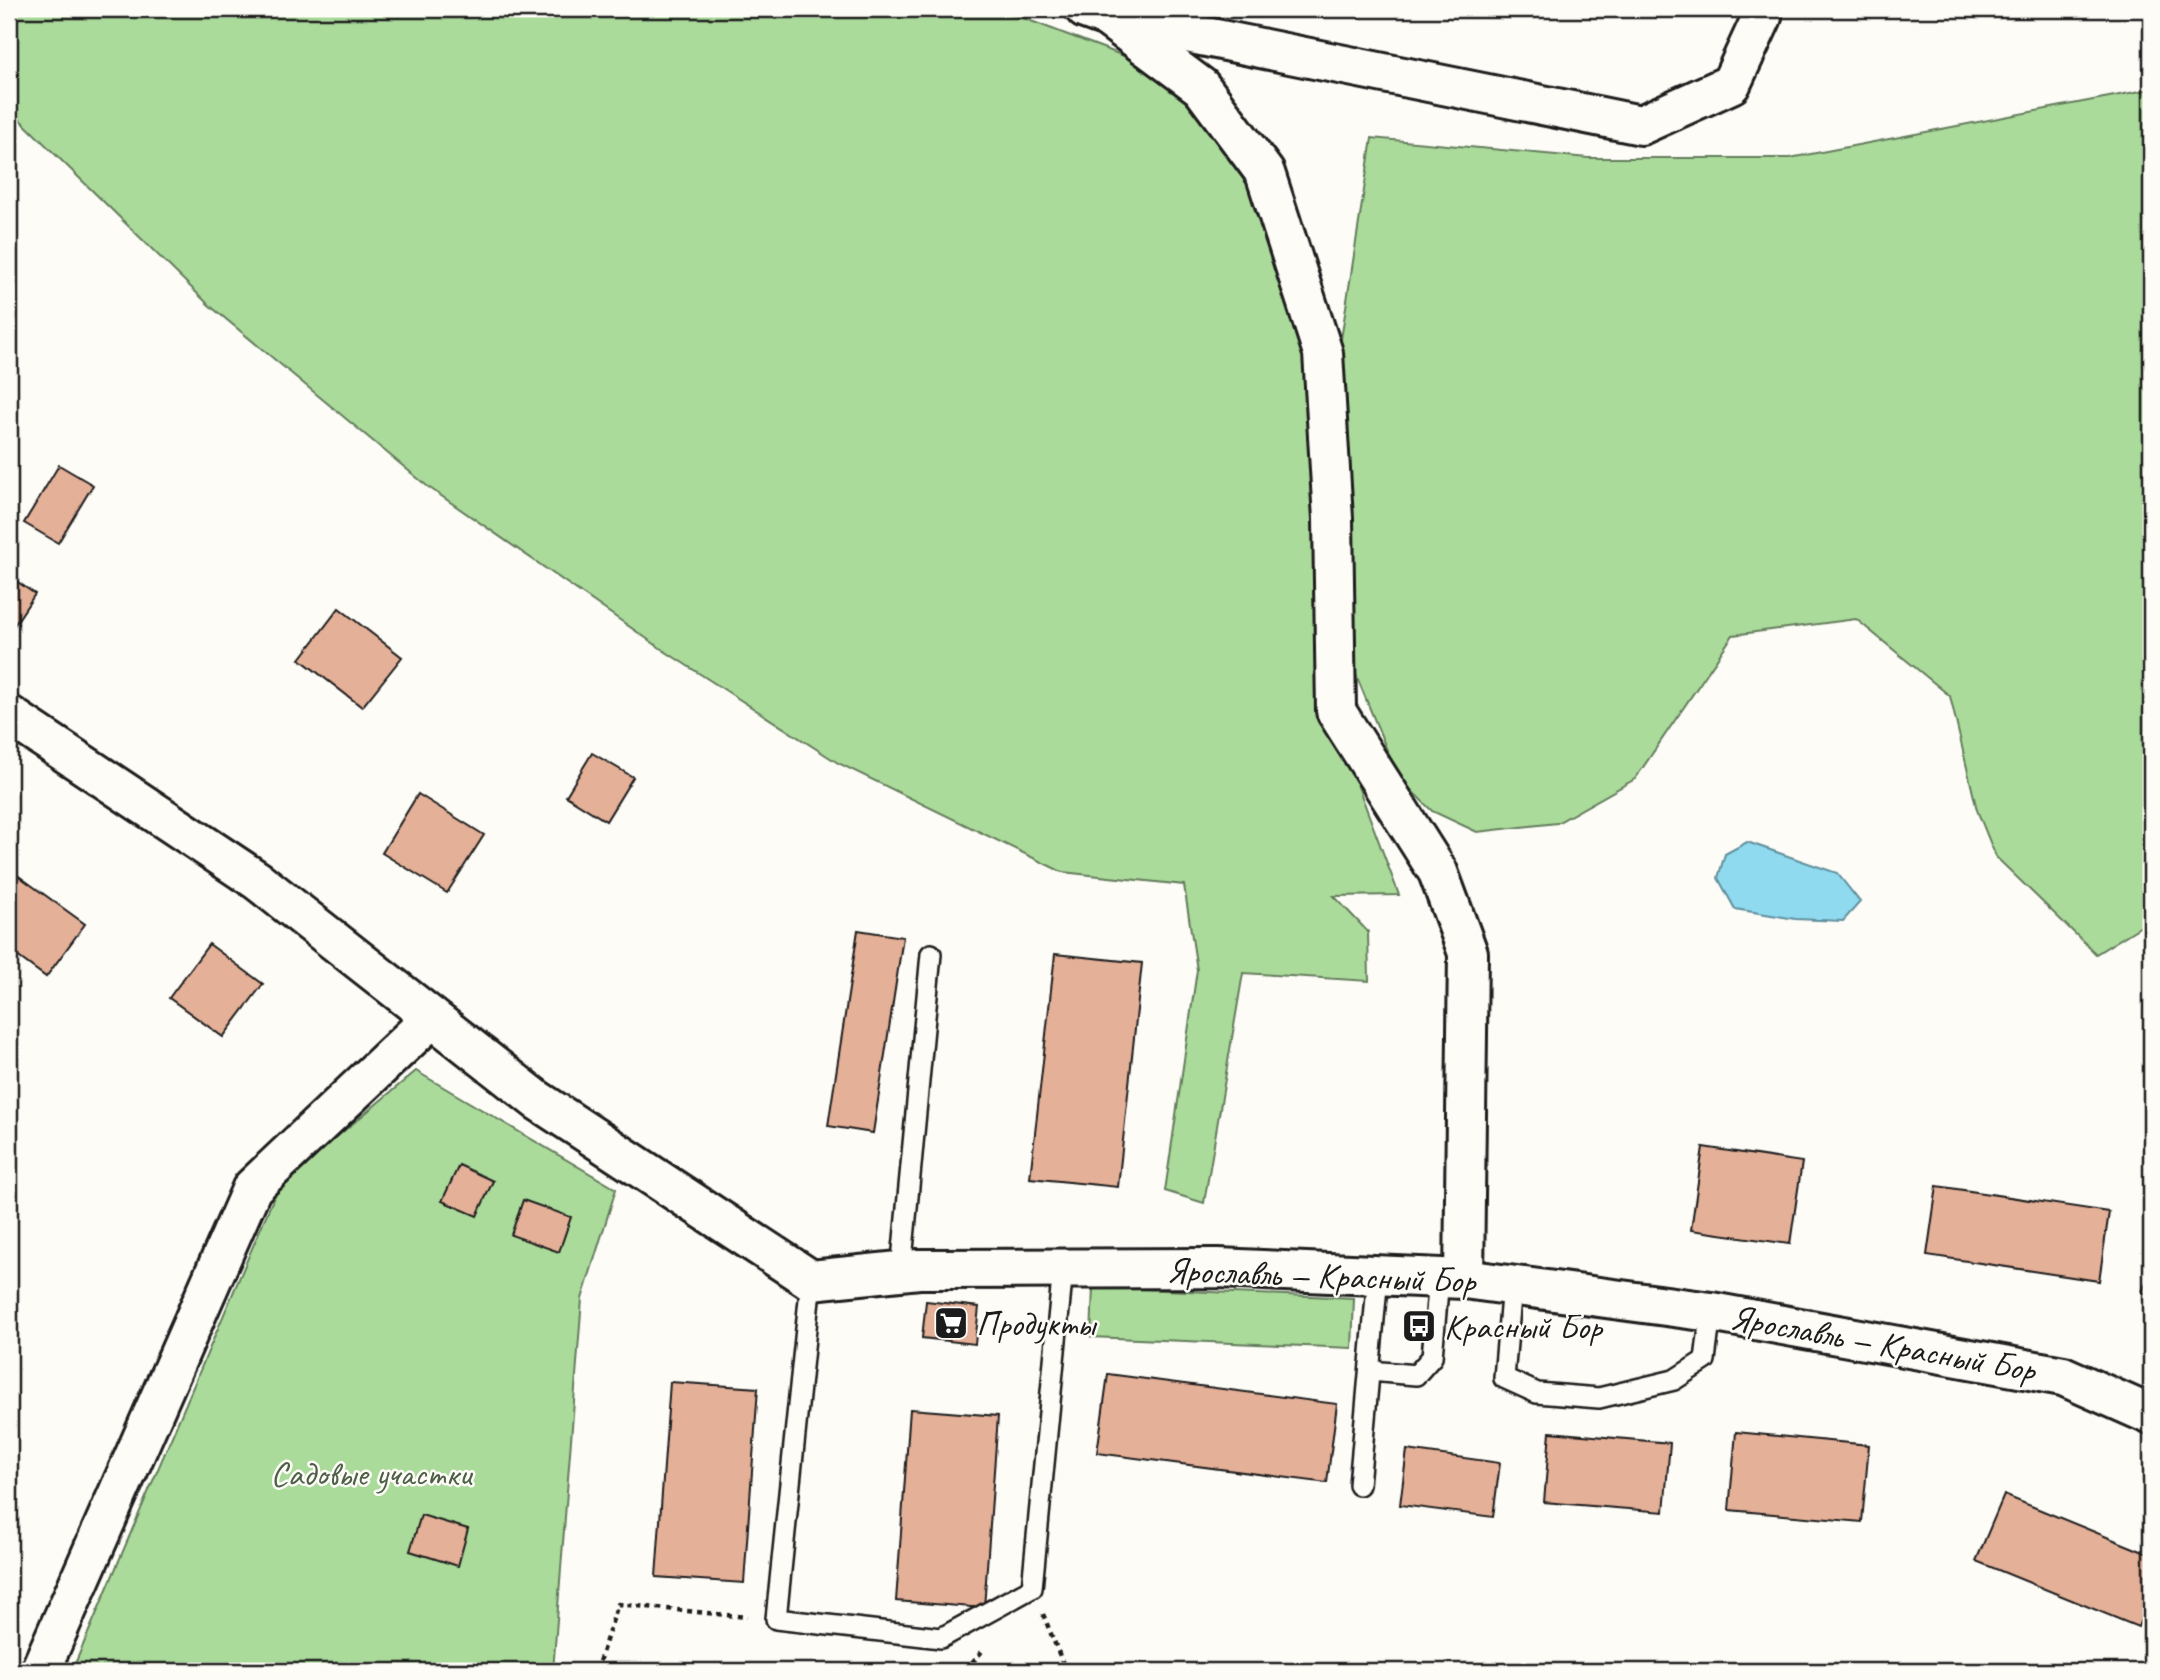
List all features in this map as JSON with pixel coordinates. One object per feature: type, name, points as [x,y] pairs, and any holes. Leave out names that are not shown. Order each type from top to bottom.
[{"type":"street","points":[[1096,13],[1641,125],[1731,83],[1762,17],[1763,9]]},
{"type":"street","points":[[1096,13],[1201,87],[1265,173],[1324,353],[1333,519],[1336,711],[1438,872],[1468,953],[1468,1095],[1451,1279]]},
{"type":"street","points":[[9,715],[258,881],[537,1101],[811,1280]]},
{"type":"street","points":[[40,1671],[252,1188],[432,1018]]},
{"type":"street","name":"Ярославль — Красный Бор","points":[[811,1280],[901,1271],[1218,1268],[1512,1284],[1711,1312],[2063,1376],[2151,1415]]},
{"type":"lane","points":[[901,1271],[931,954]]},
{"type":"lane","points":[[811,1280],[776,1619],[941,1638],[1032,1588],[1063,1268]]},
{"type":"lane","points":[[1359,1485],[1378,1275]]},
{"type":"lane","points":[[1370,1371],[1416,1375],[1432,1357],[1451,1279]]},
{"type":"lane","points":[[1512,1284],[1504,1378],[1536,1393],[1599,1398],[1674,1380],[1705,1360],[1711,1312]]},
{"type":"path","points":[[1032,1588],[1066,1671]]},
{"type":"path","points":[[596,1671],[618,1604],[776,1619]]},
{"type":"green space","points":[[9,9],[999,9],[1124,56],[1188,100],[1253,181],[1305,354],[1319,515],[1322,717],[1357,784],[1399,895],[1334,896],[1368,932],[1369,981],[1243,973],[1204,1203],[1165,1191],[1197,970],[1184,885],[1062,872],[838,763],[666,652],[427,486],[209,305],[9,109]]},
{"type":"green space","points":[[2151,89],[2151,920],[2096,954],[1996,857],[1977,810],[1950,696],[1856,619],[1733,635],[1635,779],[1557,823],[1477,832],[1432,811],[1398,777],[1354,670],[1340,346],[1372,138],[1588,158],[1790,158]]},
{"type":"green space","name":"Садовые участки","points":[[416,1071],[616,1189],[582,1299],[553,1671],[72,1671],[279,1185]]},
{"type":"green space","points":[[1093,1287],[1354,1298],[1352,1348],[1091,1337]]},
{"type":"water","points":[[1747,842],[1837,873],[1860,902],[1843,921],[1795,919],[1735,909],[1718,878],[1725,854]]},
{"type":"building","points":[[59,465],[93,485],[58,543],[24,523]]},
{"type":"building","points":[[9,576],[35,594],[9,633]]},
{"type":"building","points":[[339,608],[402,657],[362,707],[300,659]]},
{"type":"building","points":[[592,753],[633,777],[606,821],[566,796]]},
{"type":"building","points":[[418,794],[484,835],[447,893],[382,853]]},
{"type":"building","points":[[9,869],[85,924],[46,977],[9,950]]},
{"type":"building","points":[[858,930],[903,937],[873,1133],[828,1126]]},
{"type":"building","points":[[209,944],[263,984],[223,1037],[169,998]]},
{"type":"building","points":[[1055,954],[1142,963],[1118,1187],[1030,1178]]},
{"type":"building","points":[[1703,1147],[1802,1162],[1790,1244],[1691,1230]]},
{"type":"building","points":[[459,1165],[493,1181],[477,1216],[442,1201]]},
{"type":"building","points":[[1937,1186],[2109,1212],[2099,1281],[1927,1255]]},
{"type":"building","points":[[523,1200],[571,1217],[559,1252],[511,1235]]},
{"type":"building","points":[[2151,1271],[2151,1296],[2142,1292]]},
{"type":"building","name":"Продукты","points":[[926,1301],[979,1307],[975,1344],[922,1338]]},
{"type":"building","points":[[1108,1374],[1337,1404],[1327,1483],[1097,1453]]},
{"type":"building","points":[[670,1382],[758,1388],[744,1583],[656,1577]]},
{"type":"building","points":[[910,1409],[998,1416],[984,1608],[896,1601]]},
{"type":"building","points":[[1550,1432],[1670,1443],[1664,1512],[1544,1502]]},
{"type":"building","points":[[1736,1432],[1869,1445],[1862,1522],[1729,1510]]},
{"type":"building","points":[[1407,1450],[1500,1463],[1493,1517],[1400,1505]]},
{"type":"building","points":[[2004,1495],[2151,1555],[2151,1594],[2138,1627],[1976,1561]]},
{"type":"building","points":[[421,1515],[468,1529],[458,1566],[410,1551]]},
{"type":"place","name":"Продукты","points":[[951,1323]]},
{"type":"place","name":"Красный Бор","points":[[1419,1326]]}]
